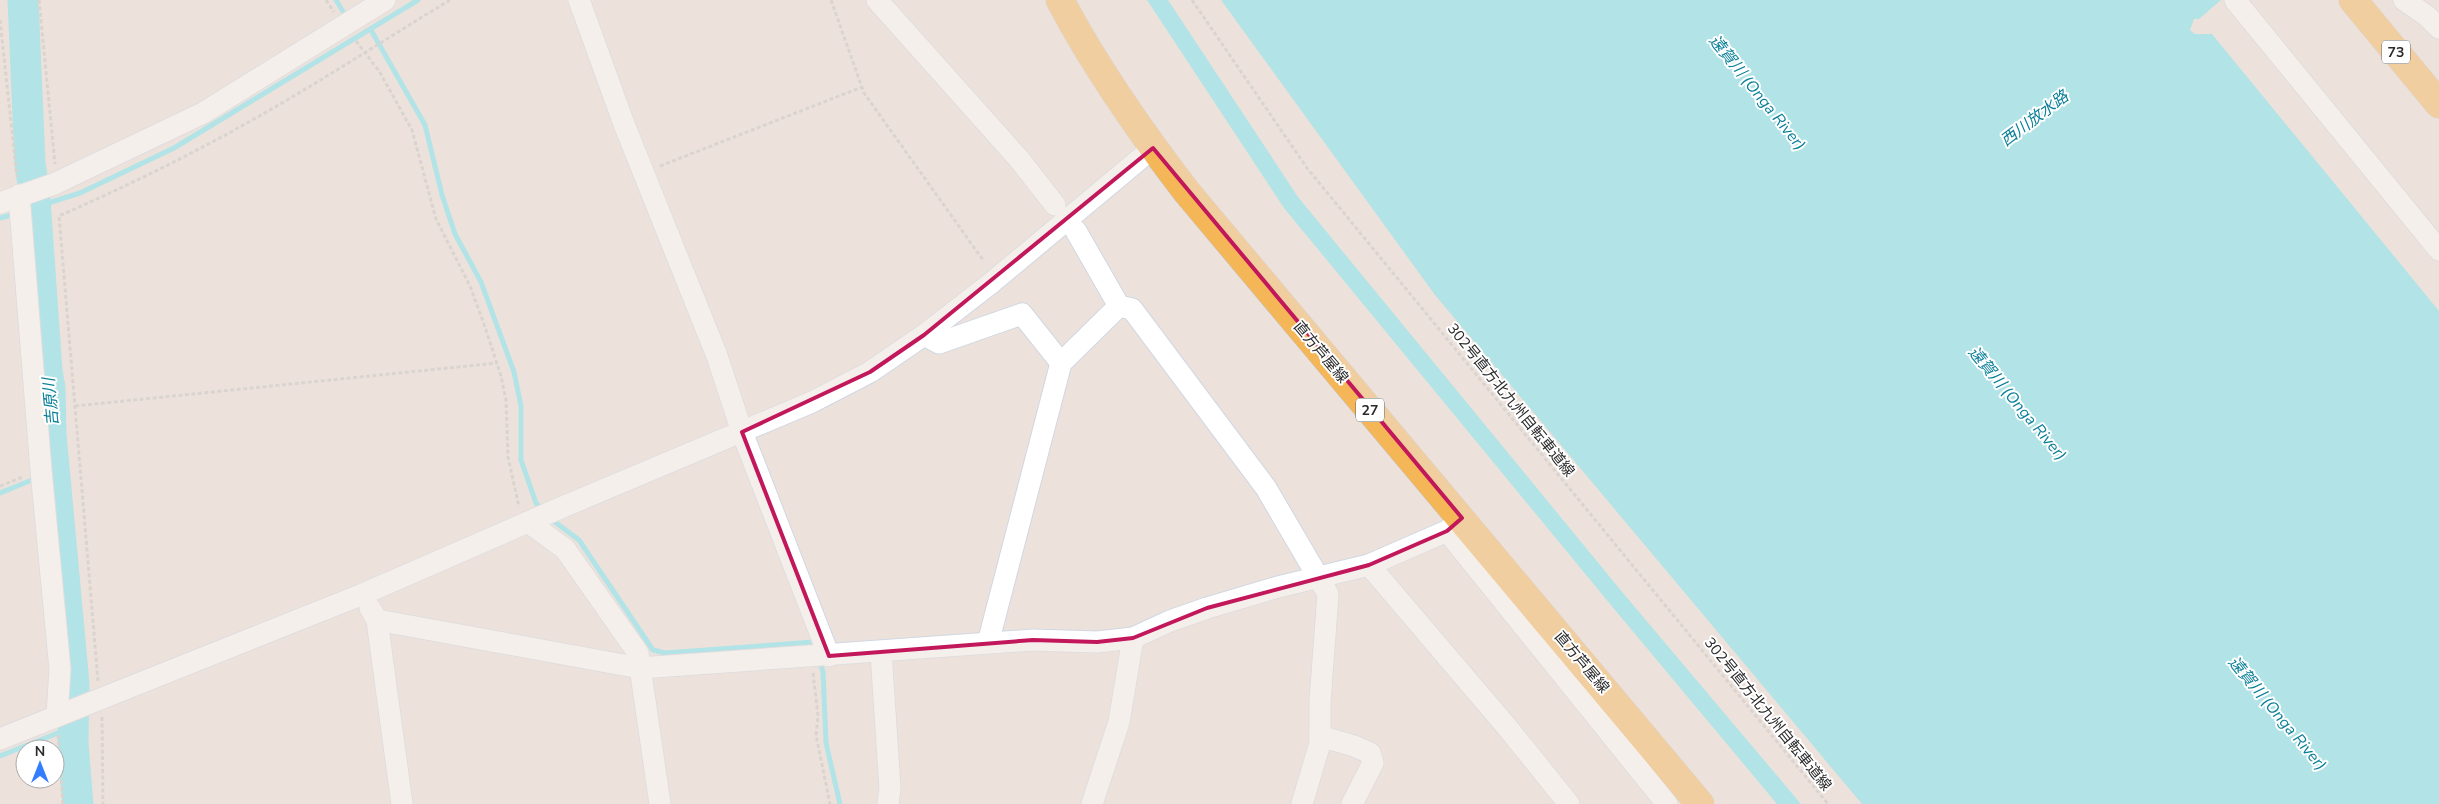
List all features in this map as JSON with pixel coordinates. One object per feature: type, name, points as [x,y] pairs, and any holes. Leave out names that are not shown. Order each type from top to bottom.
[{"type":"main road","name":"直方芦屋線","points":[[1060,0],[1072,23],[1153,148],[1246,265],[1455,524],[1700,804]]},
{"type":"main road","name":"73","points":[[2353,0],[2439,104]]},
{"type":"street","points":[[57,716],[60,669],[41,470],[9,199],[54,184],[203,114],[385,0]]},
{"type":"street","points":[[579,0],[716,356],[819,656]]},
{"type":"street","points":[[877,0],[1019,159],[1055,205]]},
{"type":"street","points":[[2235,0],[2439,250]]},
{"type":"street","points":[[2404,0],[2427,16],[2439,28]]},
{"type":"street","points":[[0,739],[363,594],[558,508],[812,402],[870,372],[924,335],[990,284],[1153,148]]},
{"type":"street","points":[[1076,232],[1119,306],[1132,309],[1260,481],[1328,594],[1320,702],[1320,736],[1302,804]]},
{"type":"street","points":[[988,643],[1061,363],[1119,306]]},
{"type":"street","points":[[924,335],[939,343],[1022,314],[1061,363]]},
{"type":"street","points":[[528,522],[565,549],[638,653],[660,804]]},
{"type":"street","points":[[377,620],[640,668],[1033,640],[1097,642],[1133,638],[1170,621],[1206,608],[1278,587],[1368,565],[1455,524],[1667,804]]},
{"type":"street","points":[[1368,565],[1507,727],[1569,804]]},
{"type":"street","points":[[363,594],[377,620],[402,804]]},
{"type":"street","points":[[1092,804],[1119,722],[1133,638]]},
{"type":"street","points":[[880,652],[890,788],[888,804]]},
{"type":"street","points":[[1320,736],[1370,753],[1373,763],[1352,804]]},
{"type":"path","points":[[39,0],[55,165],[54,184]]},
{"type":"path","points":[[103,804],[102,698],[98,684],[59,216],[119,190],[214,141],[363,54],[450,0]]},
{"type":"path","points":[[831,0],[862,87],[885,123],[983,260]]},
{"type":"path","name":"302号直方北九州自転車道線","points":[[1192,0],[1307,168],[1828,804]]},
{"type":"path","points":[[0,20],[9,199]]},
{"type":"path","points":[[345,26],[379,71],[412,130],[436,219],[470,286],[497,363],[506,400],[508,457],[520,510],[528,522]]},
{"type":"path","points":[[644,173],[862,87]]},
{"type":"path","points":[[75,406],[497,363]]},
{"type":"path","points":[[0,486],[41,470]]},
{"type":"path","points":[[819,656],[816,735],[830,804]]},
{"type":"path","points":[[57,716],[63,804]]},
{"type":"highlighted area","points":[[1153,148],[1462,518],[1447,531],[1369,565],[1207,608],[1133,638],[1097,642],[1033,640],[829,656],[742,432],[870,372],[924,335]]},
{"type":"water","points":[[1147,0],[1168,0],[1298,197],[1623,593],[1801,804],[1777,804],[1284,208]]},
{"type":"water","points":[[1221,0],[2221,0],[2199,19],[2194,19],[2190,30],[2195,34],[2212,34],[2439,311],[2439,804],[1862,804],[1435,295]]},
{"type":"waterway","name":"吉原川","points":[[23,0],[30,163],[35,199],[47,371],[50,388],[51,434],[74,684],[73,743],[78,804]]},
{"type":"waterway","points":[[336,0],[347,18]]},
{"type":"waterway","points":[[26,210],[80,193],[174,148],[418,0]]},
{"type":"waterway","points":[[371,30],[425,125],[442,195],[455,234],[481,282],[514,372],[521,406],[521,460],[536,503],[543,511]]},
{"type":"waterway","points":[[0,218],[15,214]]},
{"type":"waterway","points":[[0,493],[37,478]]},
{"type":"waterway","points":[[551,519],[579,540],[653,650],[665,653],[814,642],[815,646]]},
{"type":"waterway","points":[[819,659],[823,672],[826,743],[840,804]]},
{"type":"waterway","points":[[0,756],[73,727]]},
{"type":"water label","name":"遠賀川 (Onga River)","points":[[1758,92]]},
{"type":"water label","name":"西川放水路","points":[[2034,118]]},
{"type":"water label","name":"遠賀川 (Onga River)","points":[[2018,403]]},
{"type":"water label","name":"遠賀川 (Onga River)","points":[[2278,713]]}]
